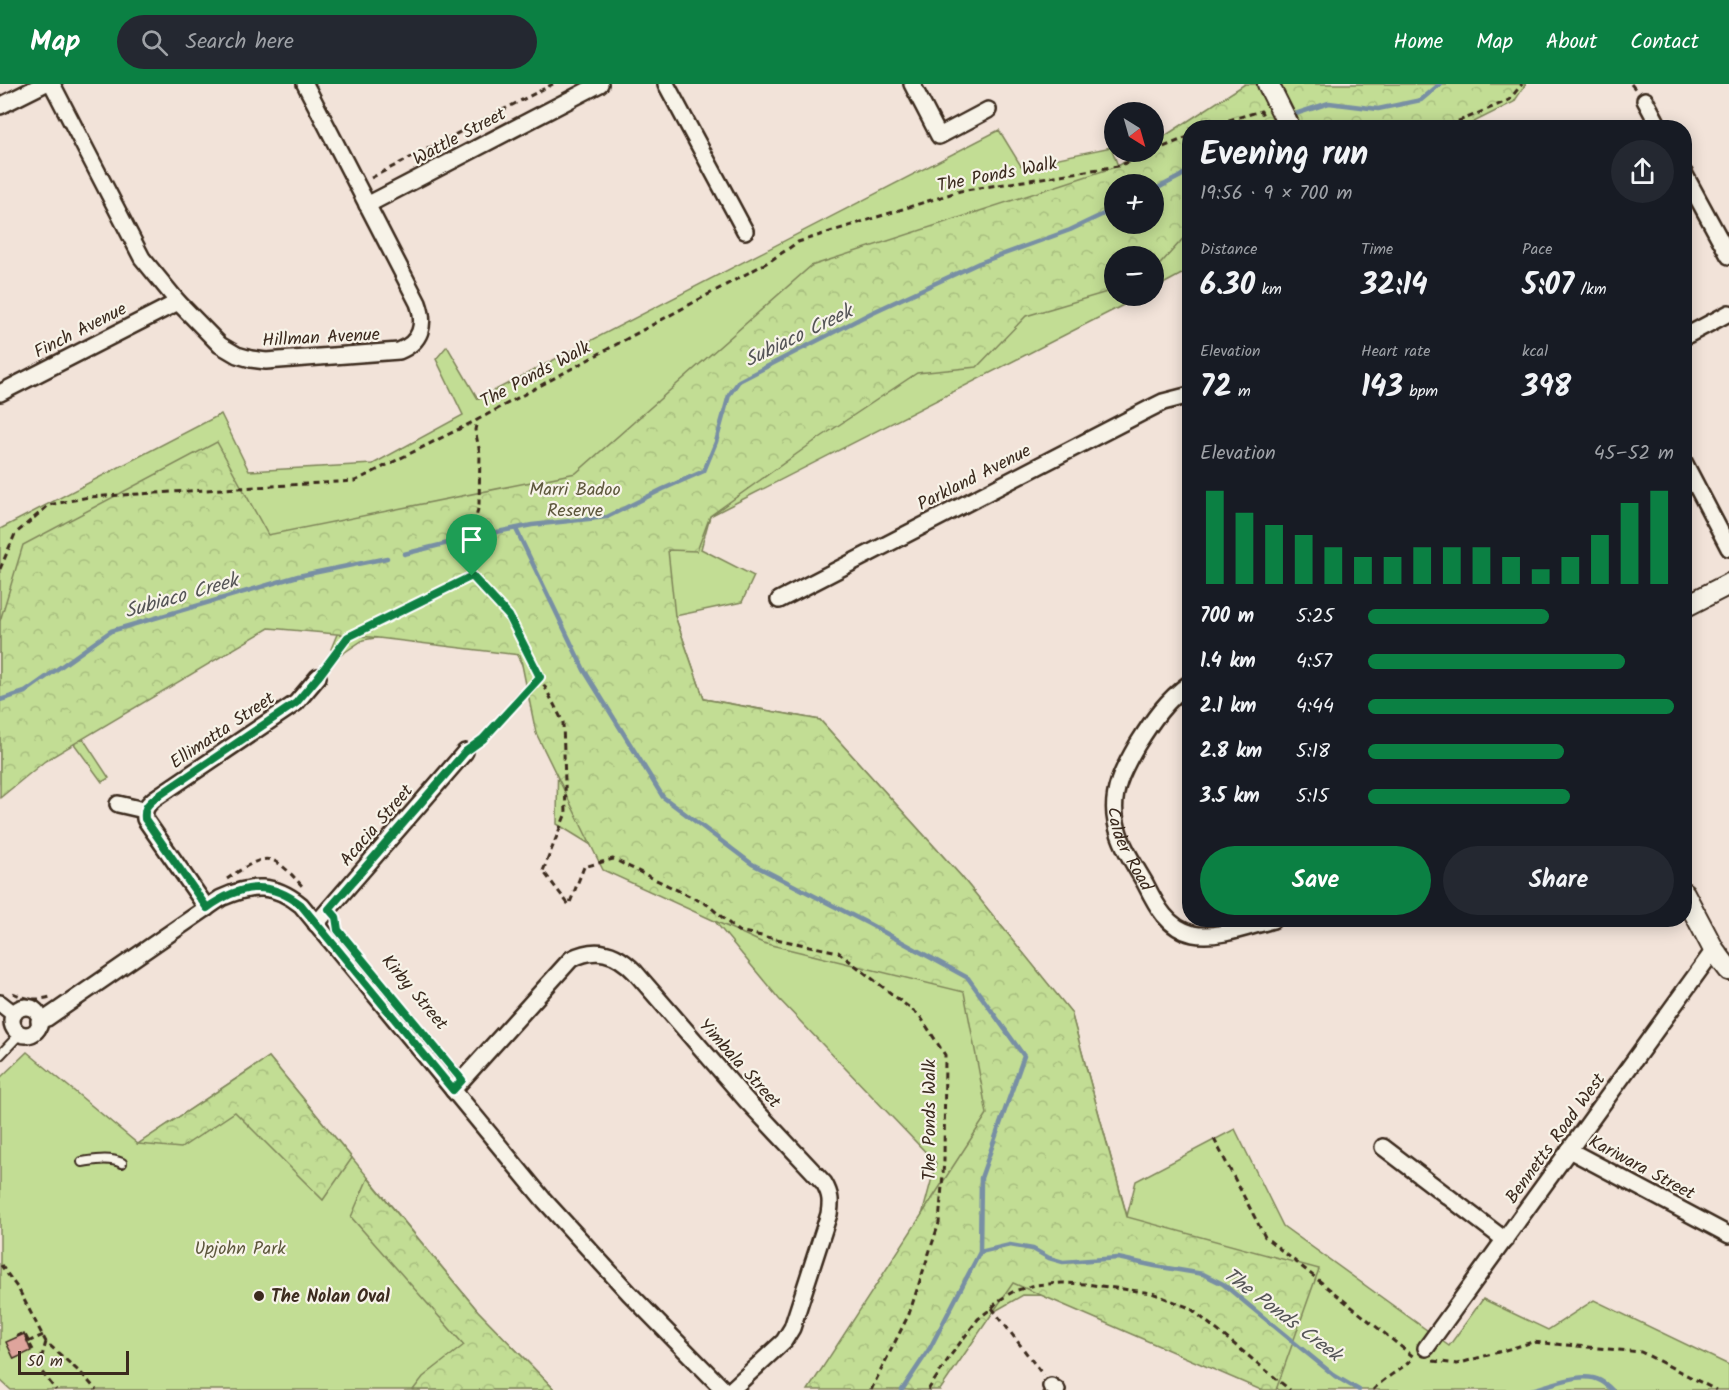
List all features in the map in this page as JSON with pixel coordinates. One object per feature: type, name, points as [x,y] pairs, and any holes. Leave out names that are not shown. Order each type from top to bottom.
[{"type":"street","points":[[0,106],[44,84]]},
{"type":"street","name":"Hillman Avenue","points":[[52,84],[138,250],[178,302],[220,345],[237,355],[251,359],[281,361],[399,351],[407,348],[419,333],[422,322],[421,311],[304,84]]},
{"type":"street","name":"Wattle Street","points":[[367,205],[600,84]]},
{"type":"street","points":[[666,84],[745,231]]},
{"type":"street","points":[[912,84],[939,136],[988,110]]},
{"type":"street","points":[[1268,84],[1286,120]]},
{"type":"street","points":[[1645,100],[1656,120]]},
{"type":"street","points":[[1692,188],[1729,256]]},
{"type":"street","name":"Finch Avenue","points":[[0,393],[178,302]]},
{"type":"street","points":[[1692,333],[1729,313]]},
{"type":"street","name":"Parkland Avenue","points":[[779,600],[1149,409],[1163,402],[1182,397]]},
{"type":"street","points":[[1692,477],[1729,548]]},
{"type":"street","points":[[1692,603],[1729,584]]},
{"type":"street","name":"Ellimatta Street","points":[[144,810],[154,799],[296,703],[318,677]]},
{"type":"street","name":"Calder Road","points":[[1182,690],[1161,708],[1124,766],[1115,795],[1114,808],[1118,831],[1155,902],[1165,918],[1174,926],[1194,934],[1205,935],[1244,927]]},
{"type":"street","name":"Acacia Street","points":[[316,924],[465,752]]},
{"type":"street","points":[[118,804],[144,810],[145,819],[207,908]]},
{"type":"street","name":"Kirby Street","points":[[20,1034],[33,1033],[39,1021],[221,898],[244,889],[256,888],[271,889],[292,898],[301,905],[543,1199],[629,1293],[724,1390]]},
{"type":"street","points":[[1692,908],[1714,951],[1729,970]]},
{"type":"street","name":"Yimbala Street","points":[[453,1090],[571,959],[595,951],[620,959],[634,972],[746,1100],[824,1183],[830,1193],[829,1215],[792,1328],[783,1341],[731,1390]]},
{"type":"street","name":"Bennetts Road West","points":[[1426,1348],[1714,951]]},
{"type":"street","points":[[4,997],[15,1014]]},
{"type":"street","points":[[20,1034],[12,1023],[15,1014],[21,1009],[29,1008],[36,1012],[39,1021]]},
{"type":"street","points":[[1383,1147],[1505,1240]]},
{"type":"street","name":"Kariwara Street","points":[[1569,1150],[1729,1235]]},
{"type":"lane","points":[[0,1055],[20,1034]]},
{"type":"lane","points":[[82,1162],[104,1159],[122,1163]]},
{"type":"path","name":"Wattle Street","points":[[371,178],[553,84]]},
{"type":"path","points":[[1461,120],[1509,100],[1522,84]]},
{"type":"path","points":[[1229,120],[1261,111]]},
{"type":"path","name":"The Ponds Walk","points":[[1164,147],[1182,139]]},
{"type":"path","name":"The Ponds Walk","points":[[871,1390],[909,1314],[939,1223],[944,1161],[945,1055],[920,1016],[838,952],[738,931],[708,905],[613,859],[584,867],[569,905],[543,871],[566,813],[563,722],[509,616],[472,576],[469,552],[479,504],[480,453],[475,430],[477,420],[770,261],[798,243],[960,192],[1118,166],[1127,162]]},
{"type":"path","points":[[0,569],[15,534],[49,505],[89,497],[355,481],[477,420]]},
{"type":"path","points":[[318,677],[348,637],[472,576]]},
{"type":"path","points":[[465,752],[483,739],[540,677]]},
{"type":"path","points":[[226,879],[253,861],[263,859],[275,861],[283,865],[309,893]]},
{"type":"path","points":[[4,997],[40,1000],[57,994]]},
{"type":"path","points":[[1,1265],[19,1290],[46,1342],[96,1390]]},
{"type":"path","points":[[928,1390],[978,1319],[998,1301],[1014,1292],[1035,1285],[1062,1283],[1152,1293],[1190,1308],[1290,1390]]},
{"type":"path","points":[[992,1308],[1054,1388]]},
{"type":"path","points":[[17,1336],[24,1333],[33,1350]]},
{"type":"path","points":[[28,1342],[43,1335]]},
{"type":"path","points":[[46,1342],[41,1371],[54,1389]]},
{"type":"path","points":[[1373,1390],[1381,1381],[1401,1369],[1426,1348]]},
{"type":"green space","name":"Marri Badoo Reserve","points":[[1245,84],[1526,84],[1514,102],[1478,120],[1189,120]]},
{"type":"green space","name":"Marri Badoo Reserve","points":[[1182,125],[1182,240],[1164,260],[1164,246],[1104,246],[1104,293],[1026,316],[977,367],[917,373],[812,443],[710,516],[697,551],[668,550],[675,616],[704,699],[820,720],[961,876],[1071,1012],[1127,1217],[1319,1269],[1276,1390],[1261,1390],[1013,1283],[940,1390],[808,1390],[987,1114],[964,992],[763,943],[603,870],[536,733],[520,655],[370,637],[269,628],[45,761],[0,798],[0,621],[23,545],[217,442],[268,535],[576,473],[811,266],[1125,162],[1164,162],[1164,137]]},
{"type":"green space","name":"Marri Badoo Reserve","points":[[999,130],[1021,166],[1104,148],[1104,162],[1117,162],[1118,166],[1127,162],[1164,162],[1164,146],[1182,138],[1182,274],[1164,284],[1164,246],[1104,246],[1104,306],[1121,306],[710,516],[701,549],[754,576],[742,602],[675,616],[704,699],[820,720],[961,876],[1071,1012],[1127,1216],[1136,1181],[1235,1129],[1283,1226],[1449,1346],[1483,1299],[1548,1330],[1594,1300],[1729,1365],[1729,1390],[1279,1390],[1219,1339],[1087,1296],[1023,1295],[990,1314],[893,1323],[936,1163],[779,999],[699,902],[640,875],[557,824],[558,733],[489,602],[437,628],[363,640],[339,656],[331,649],[348,607],[215,625],[76,728],[109,778],[102,782],[67,734],[0,783],[0,529],[221,414],[249,471],[373,464],[463,415],[436,359],[447,346],[478,399]]},
{"type":"green space","name":"Upjohn Park","points":[[27,1052],[138,1144],[269,1057],[478,1311],[555,1390],[11,1390],[0,1380],[0,1078]]},
{"type":"green space","points":[[269,1057],[352,1158],[323,1200],[235,1112],[181,1148],[138,1144]]},
{"type":"green space","points":[[368,1178],[478,1311],[555,1390],[413,1390],[423,1377],[464,1345],[351,1217]]},
{"type":"building","points":[[24,1334],[31,1351],[14,1359],[6,1342]]},
{"type":"waterway","name":"Subiaco Creek","points":[[1289,116],[1329,103],[1378,109],[1421,100],[1440,84]]},
{"type":"waterway","name":"Subiaco Creek","points":[[1164,185],[1182,175]]},
{"type":"waterway","name":"Subiaco Creek","points":[[404,554],[532,525],[607,517],[704,471],[716,442],[729,395],[739,381],[871,313],[979,263],[1070,230],[1104,214]]},
{"type":"waterway","points":[[516,529],[584,670],[663,797],[752,864],[968,978],[1024,1056],[981,1178],[980,1252],[1010,1245],[1033,1249],[1049,1258],[1063,1262],[1118,1258],[1203,1274],[1223,1284],[1335,1376],[1359,1390]]},
{"type":"waterway","name":"Subiaco Creek","points":[[0,700],[25,692],[111,631],[298,576],[387,558]]},
{"type":"waterway","points":[[902,1390],[930,1348],[980,1252]]},
{"type":"waterway","name":"The Ponds Creek","points":[[1531,1390],[1585,1377],[1601,1381],[1612,1390]]},
{"type":"place","name":"The Nolan Oval","points":[[259,1296]]},
{"type":"route","points":[[472,576],[509,616],[540,677],[483,739],[465,752],[329,909],[336,917],[338,930],[462,1080],[453,1090],[301,905],[282,893],[271,889],[256,888],[232,893],[207,908],[145,819],[144,810],[154,799],[296,703],[348,637],[472,576]]}]
